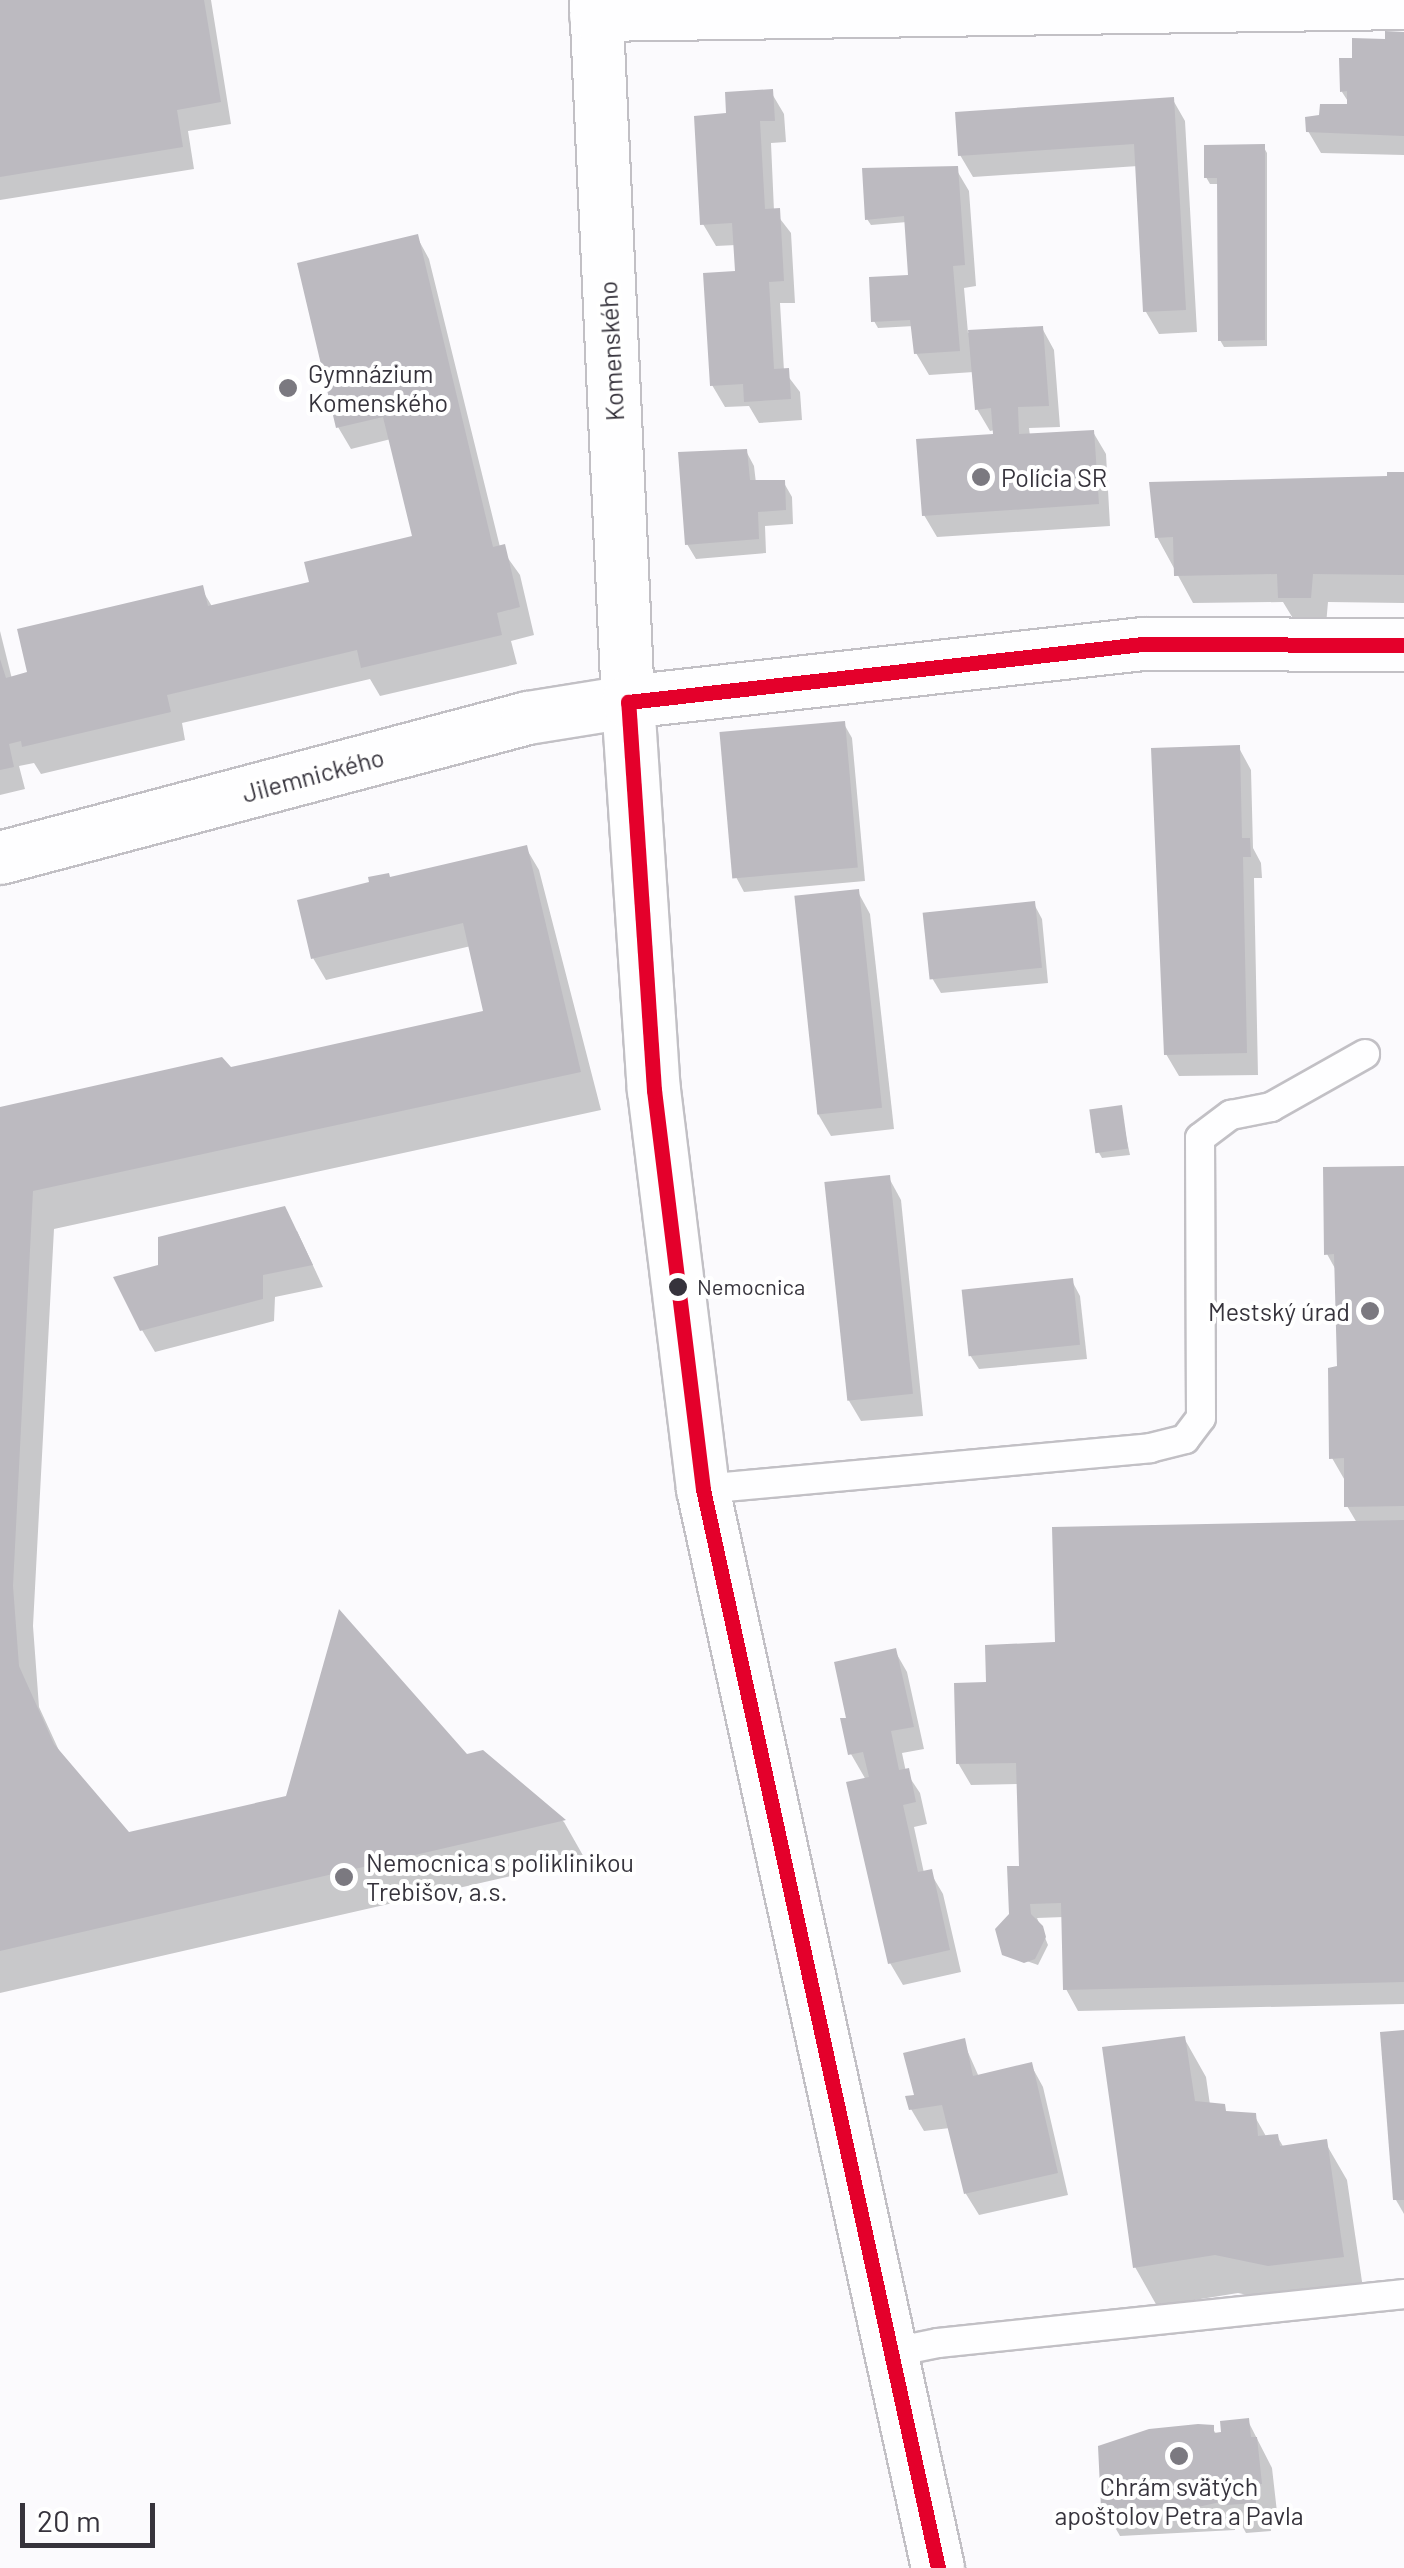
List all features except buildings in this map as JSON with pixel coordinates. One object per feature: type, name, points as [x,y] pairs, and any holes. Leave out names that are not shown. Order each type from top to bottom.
[{"type":"street","points":[[596,8],[1404,3]]},
{"type":"street","name":"Komenského","points":[[596,8],[628,702],[654,1090],[703,1489],[938,2568]]},
{"type":"street","name":"Jilemnického","points":[[0,858],[528,718],[628,702],[1143,644],[1404,645]]},
{"type":"lane","points":[[703,1489],[1150,1448],[1185,1439],[1201,1418],[1200,1138],[1231,1115],[1271,1107],[1364,1054]]},
{"type":"lane","points":[[889,2353],[938,2343],[1404,2294]]},
{"type":"transit line","points":[[938,2568],[703,1489],[654,1090],[628,702],[1143,644],[1404,645]]},
{"type":"place","name":"Gymnázium Komenského","points":[[288,388]]},
{"type":"place","name":"Polícia SR","points":[[981,477]]},
{"type":"place","name":"Nemocnica","points":[[678,1287]]},
{"type":"place","name":"Mestský úrad","points":[[1370,1311]]},
{"type":"place","name":"Nemocnica s poliklinikou Trebišov, a.s.","points":[[344,1877]]},
{"type":"place","name":"Chrám svätých apoštolov Petra a Pavla","points":[[1179,2456]]}]
